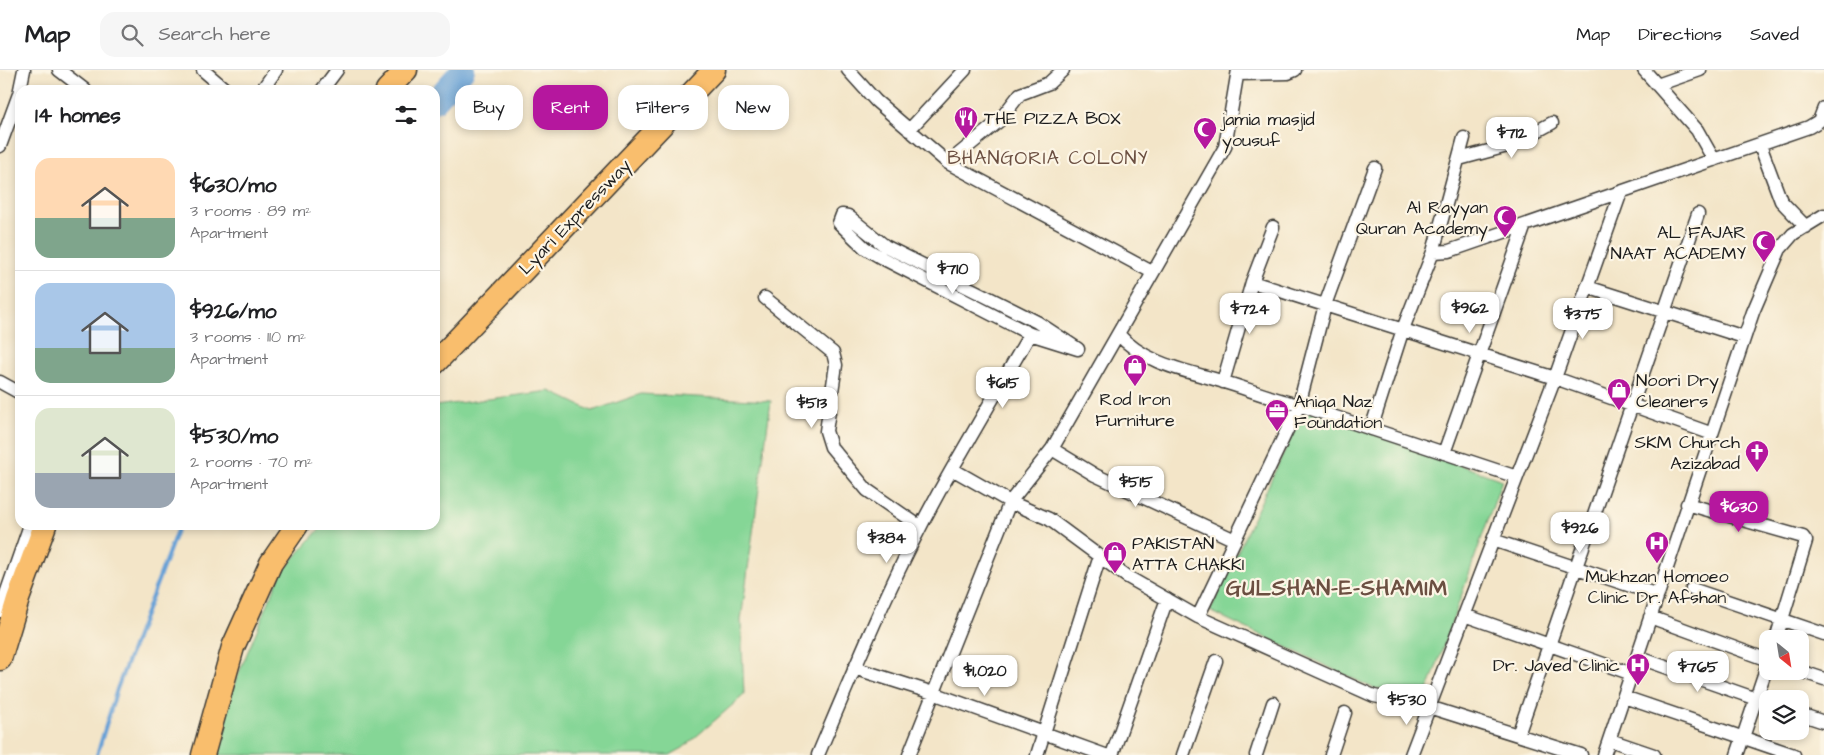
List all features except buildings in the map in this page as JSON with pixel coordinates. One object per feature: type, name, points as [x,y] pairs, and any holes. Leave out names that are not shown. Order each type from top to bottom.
[{"type":"highway","points":[[392,85],[406,70]]},
{"type":"highway","name":"Lyari Expressway","points":[[440,357],[714,70]]},
{"type":"highway","points":[[0,659],[18,599],[42,530]]},
{"type":"highway","points":[[203,755],[233,647],[271,563],[293,530]]},
{"type":"street","points":[[20,85],[24,70]]},
{"type":"street","points":[[59,70],[78,85]]},
{"type":"street","points":[[203,70],[220,85]]},
{"type":"street","points":[[266,85],[276,70]]},
{"type":"street","points":[[326,85],[337,70]]},
{"type":"street","points":[[910,130],[965,70]]},
{"type":"street","points":[[948,163],[999,122],[1020,94],[1049,83],[1063,70]]},
{"type":"street","points":[[908,755],[1010,502],[1052,449],[1225,147],[1238,72],[1288,73],[1295,70]]},
{"type":"street","points":[[1644,70],[1697,130],[1714,160]]},
{"type":"street","points":[[1657,84],[1700,70]]},
{"type":"street","points":[[856,73],[876,101],[948,163],[1152,272]]},
{"type":"street","points":[[0,146],[15,103]]},
{"type":"street","points":[[1433,252],[1449,251],[1760,145],[1814,124],[1819,121],[1824,108]]},
{"type":"street","points":[[1458,159],[1511,145],[1552,123]]},
{"type":"street","points":[[1372,429],[1403,329],[1433,252],[1464,138]]},
{"type":"street","points":[[1760,145],[1781,201],[1806,227]]},
{"type":"street","points":[[1198,617],[1299,405],[1325,305],[1375,168]]},
{"type":"street","points":[[1411,755],[1555,378],[1621,192]]},
{"type":"street","points":[[1518,735],[1698,214]]},
{"type":"street","points":[[842,215],[848,216],[885,246],[1037,322],[1078,349],[1030,334],[865,248],[839,223],[840,217],[842,215]]},
{"type":"street","points":[[1604,755],[1710,433],[1744,337],[1780,249],[1793,234],[1824,215]]},
{"type":"street","points":[[1444,453],[1525,225]]},
{"type":"street","points":[[1223,382],[1252,282],[1273,227]]},
{"type":"street","points":[[1252,282],[1555,378],[1710,433]]},
{"type":"street","points":[[1587,287],[1744,337]]},
{"type":"street","points":[[765,298],[833,353],[836,366],[826,431],[831,447],[867,490],[919,526]]},
{"type":"street","points":[[818,755],[854,668],[919,526],[1030,334]]},
{"type":"street","points":[[1118,334],[1127,344],[1158,363],[1263,396],[1299,405],[1517,477]]},
{"type":"street","points":[[0,382],[15,390]]},
{"type":"street","points":[[1052,449],[1095,475],[1235,540]]},
{"type":"street","points":[[952,470],[1010,502],[1049,519],[1126,576],[1198,617],[1374,696],[1429,707],[1581,755]]},
{"type":"street","points":[[1687,504],[1803,538],[1806,547],[1779,630]]},
{"type":"street","points":[[0,611],[3,594],[28,530]]},
{"type":"street","points":[[1493,540],[1658,595]]},
{"type":"street","points":[[1037,755],[1046,733],[1100,556]]},
{"type":"street","points":[[1692,588],[1824,634]]},
{"type":"street","points":[[1112,755],[1167,599]]},
{"type":"street","points":[[1464,615],[1632,674]]},
{"type":"street","points":[[1650,617],[1759,659]]},
{"type":"street","points":[[1637,657],[1759,700]]},
{"type":"street","points":[[1183,755],[1216,660]]},
{"type":"street","points":[[854,668],[933,693],[1105,755]]},
{"type":"street","points":[[1809,674],[1824,679]]},
{"type":"street","points":[[1624,697],[1794,755]]},
{"type":"street","points":[[1256,755],[1272,703]]},
{"type":"street","points":[[1737,755],[1743,737],[1759,707]]},
{"type":"street","points":[[1331,755],[1346,713]]},
{"type":"street","points":[[1809,717],[1824,722]]},
{"type":"street","points":[[1610,740],[1654,755]]},
{"type":"green space","points":[[550,391],[592,411],[641,394],[771,401],[741,620],[744,695],[683,748],[670,755],[218,755],[232,689],[281,573],[319,530],[440,530],[440,405]]},
{"type":"green space","points":[[1304,409],[1502,480],[1427,693],[1373,688],[1210,611]]},
{"type":"waterway","points":[[440,95],[463,70]]},
{"type":"waterway","points":[[97,755],[117,689],[177,530]]},
{"type":"place","name":"THE PIZZA BOX","points":[[966,139]]},
{"type":"place","name":"jamia masjid yousuf","points":[[1205,150]]},
{"type":"place","name":"Al Rayyan Quran Academy","points":[[1505,238]]},
{"type":"place","name":"AL FAJAR NAAT ACADEMY","points":[[1764,263]]},
{"type":"place","name":"Rod Iron Furniture","points":[[1135,387]]},
{"type":"place","name":"Noori Dry Cleaners","points":[[1619,411]]},
{"type":"place","name":"Aniqa Naz Foundation","points":[[1277,432]]},
{"type":"place","name":"SKM Church Azizabad","points":[[1757,473]]},
{"type":"place","name":"Mukhzan Homoeo Clinic Dr. Afshan","points":[[1657,564]]},
{"type":"place","name":"PAKISTAN ATTA CHAKKI","points":[[1115,574]]},
{"type":"place","name":"Dr. Javed Clinic","points":[[1638,686]]},
{"type":"district","name":"BHANGORIA COLONY","points":[[1048,158]]},
{"type":"district","name":"GULSHAN-E-SHAMIM","points":[[1337,588]]}]
